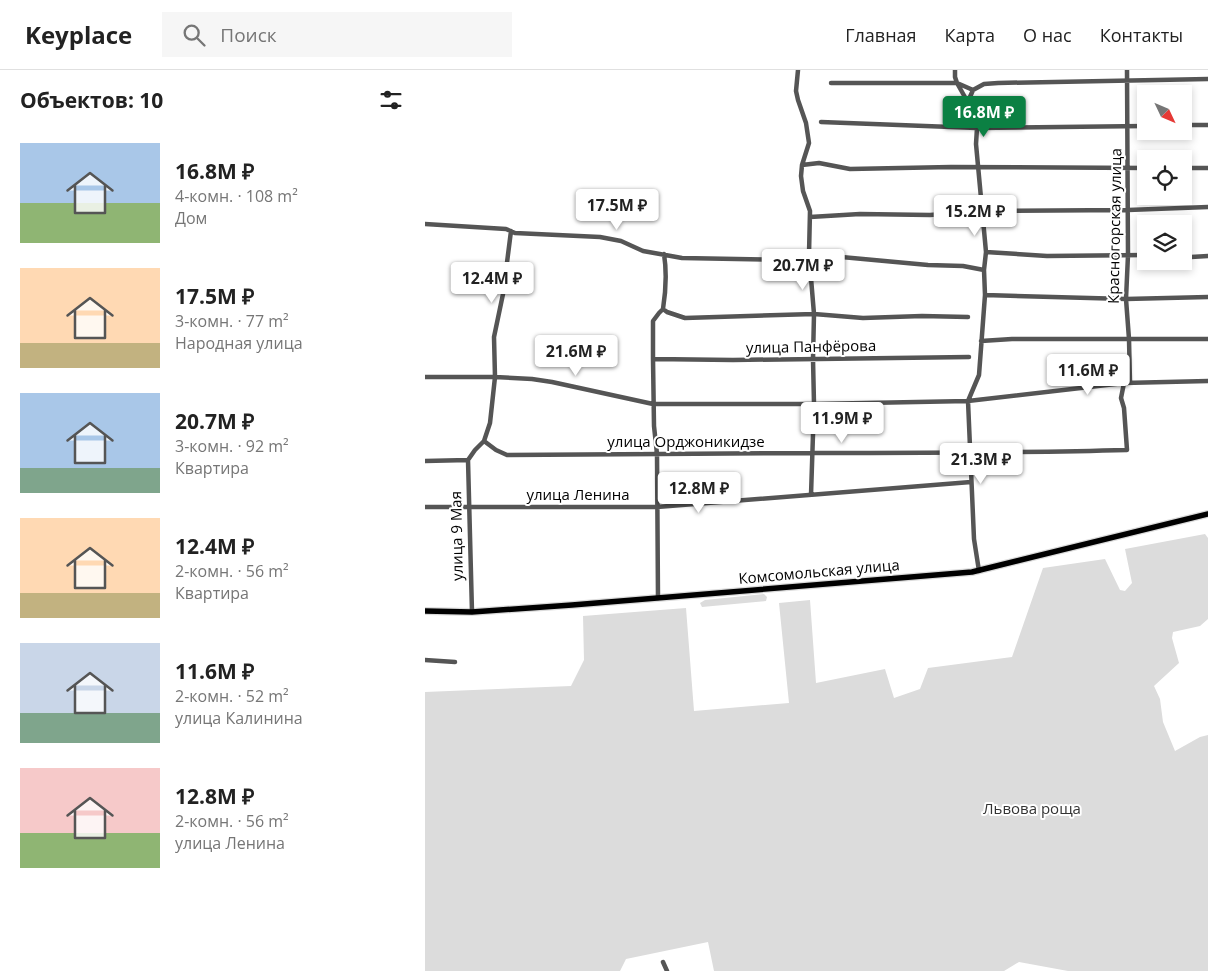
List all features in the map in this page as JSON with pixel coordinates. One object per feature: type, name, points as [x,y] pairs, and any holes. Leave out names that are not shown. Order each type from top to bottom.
[{"type":"main road","name":"Комсомольская улица","points":[[425,611],[472,612],[572,605],[979,571],[1208,514]]},
{"type":"street","points":[[798,70],[796,91],[806,124],[809,143],[802,165],[801,176],[803,191],[810,211],[809,254],[814,314],[811,495]]},
{"type":"street","points":[[955,70],[957,84],[977,128],[976,144],[986,252],[979,375],[968,401],[974,540],[979,571]]},
{"type":"street","name":"Красногорская улица","points":[[1127,70],[1128,255],[1126,298],[1130,383]]},
{"type":"street","points":[[970,110],[970,97],[973,90],[984,84],[1208,80]]},
{"type":"street","points":[[831,83],[957,84],[973,90]]},
{"type":"street","points":[[821,122],[977,128],[1137,126]]},
{"type":"street","points":[[1193,125],[1208,125]]},
{"type":"street","points":[[802,165],[819,163],[850,169],[951,167],[1137,168]]},
{"type":"street","points":[[1192,168],[1208,168]]},
{"type":"street","points":[[810,217],[861,214],[930,215],[983,211],[1128,210],[1208,207]]},
{"type":"street","points":[[425,224],[507,229],[515,233],[600,237],[621,241],[643,251],[682,258],[787,260],[809,254],[928,265],[963,266],[984,270]]},
{"type":"street","points":[[425,461],[468,460],[484,441],[491,423],[495,377],[494,337],[503,294],[511,232]]},
{"type":"street","points":[[986,252],[1047,256],[1137,255]]},
{"type":"street","points":[[658,598],[657,454],[653,404],[653,320],[663,309],[666,291],[667,270],[664,254]]},
{"type":"street","points":[[1192,256],[1208,256]]},
{"type":"street","points":[[985,295],[1126,298],[1208,297]]},
{"type":"street","points":[[663,309],[685,318],[814,314],[863,318],[922,316],[968,318]]},
{"type":"street","points":[[981,341],[1012,338],[1208,339]]},
{"type":"street","name":"улица Панфёрова","points":[[653,358],[733,360],[969,358]]},
{"type":"street","points":[[425,377],[531,379],[653,404],[814,404],[968,401],[1124,383],[1208,381]]},
{"type":"street","name":"улица Орджоникидзе","points":[[484,441],[507,455],[944,454],[1127,450],[1124,408],[1121,398],[1124,383]]},
{"type":"street","name":"улица 9 Мая","points":[[468,460],[472,612]]},
{"type":"street","name":"улица Ленина","points":[[425,507],[657,507],[971,482]]},
{"type":"street","points":[[425,660],[455,662]]},
{"type":"street","points":[[663,962],[667,971]]},
{"type":"green space","name":"Львова роща","points":[[1205,534],[1208,538],[1208,619],[1200,626],[1173,632],[1172,638],[1179,663],[1154,686],[1160,699],[1163,722],[1175,751],[1200,737],[1208,735],[1208,971],[1068,971],[1019,962],[1004,971],[714,971],[708,942],[626,959],[620,971],[425,971],[425,692],[571,686],[584,660],[583,616],[686,608],[694,711],[789,703],[779,603],[810,600],[816,683],[885,669],[894,698],[920,689],[928,668],[1012,657],[1043,568],[1105,559],[1120,590],[1125,591],[1132,583],[1125,549]]},
{"type":"green space","points":[[764,594],[767,597],[766,601],[702,607],[700,603],[705,600]]}]
